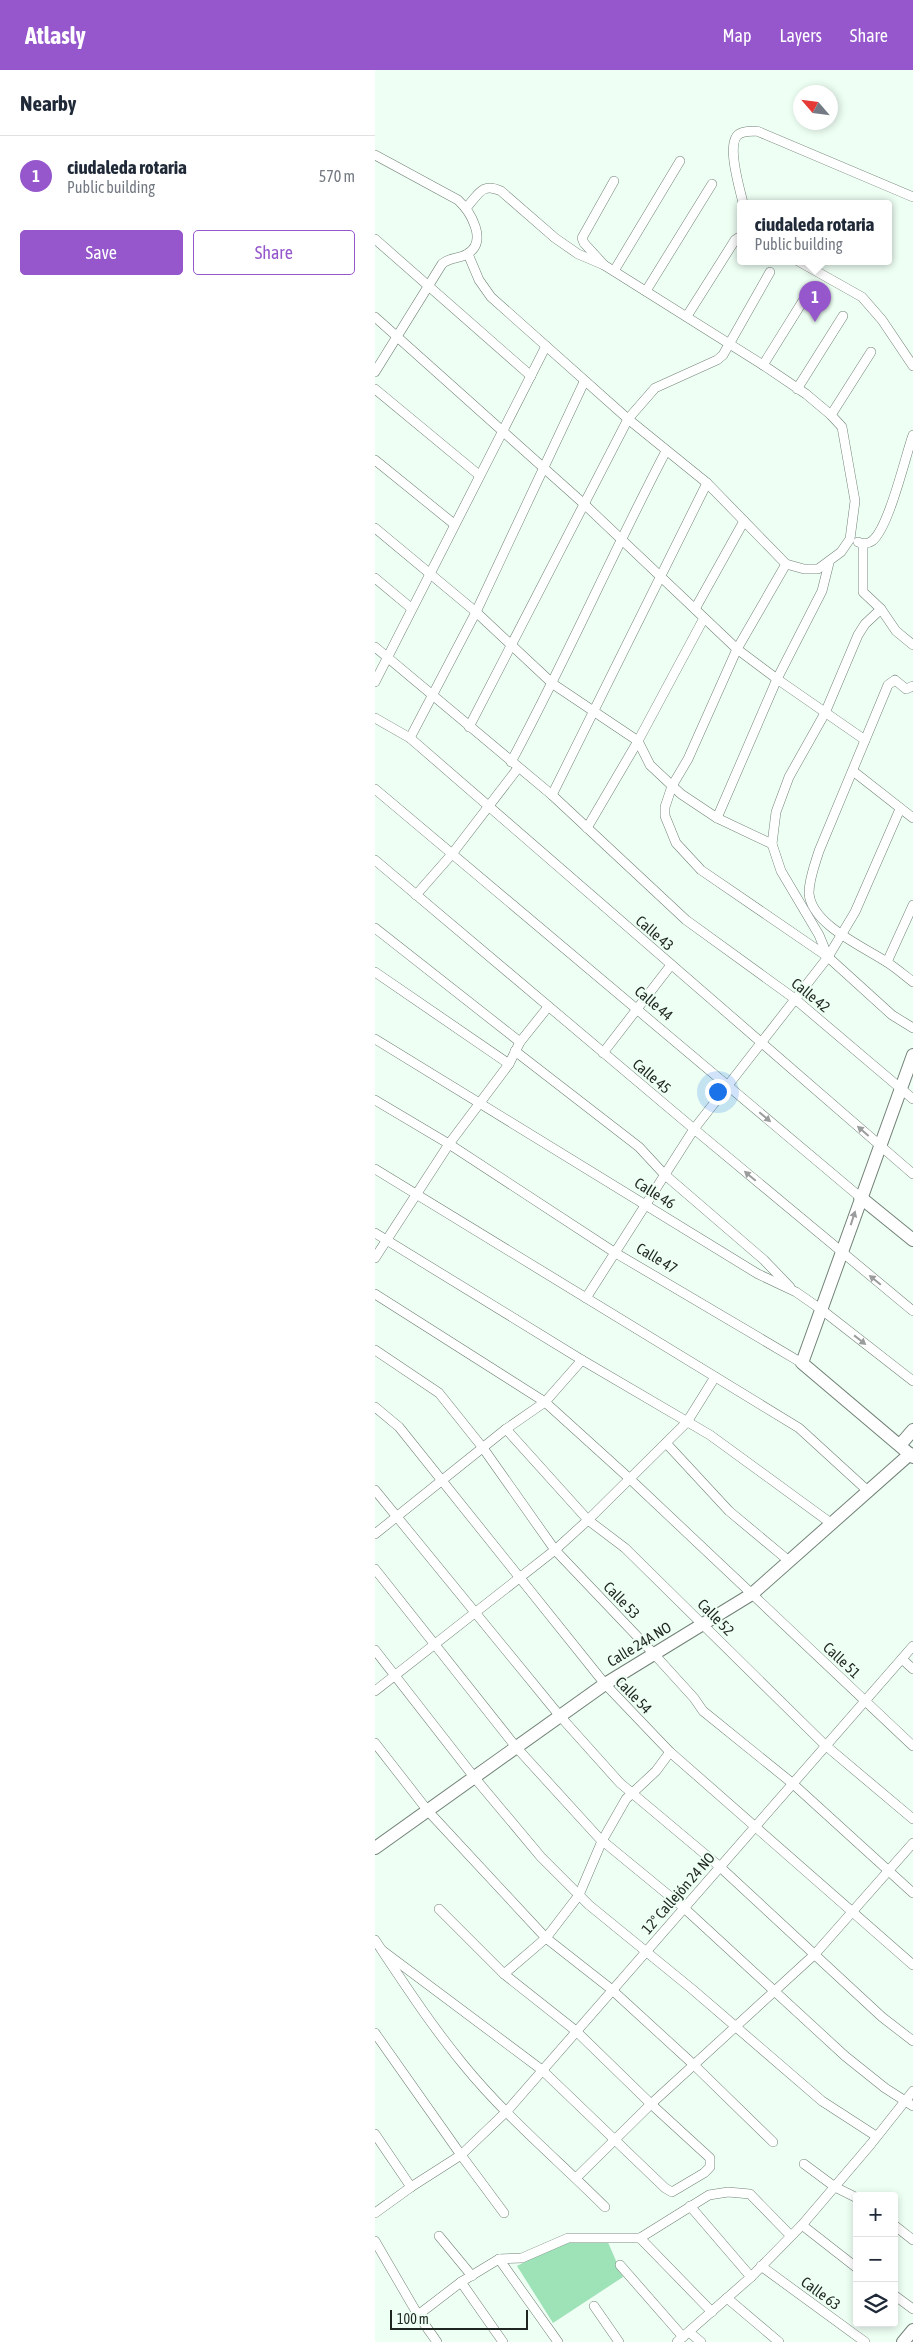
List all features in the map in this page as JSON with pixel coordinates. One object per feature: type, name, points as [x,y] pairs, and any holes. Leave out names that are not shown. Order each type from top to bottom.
[{"type":"street","points":[[742,200],[732,150],[733,140],[740,133],[757,130],[913,197]]},
{"type":"street","points":[[375,372],[442,264],[449,259],[468,254],[475,247],[477,238],[475,223],[467,208],[458,200],[377,158]]},
{"type":"street","points":[[613,271],[680,162]]},
{"type":"street","points":[[604,265],[584,243],[582,238],[614,181]]},
{"type":"street","points":[[646,291],[713,184]]},
{"type":"street","points":[[467,208],[484,188],[491,186],[501,191],[555,238],[578,254],[604,265],[687,316],[763,365],[831,414],[842,427],[853,481],[855,517],[850,539],[841,552],[829,563],[818,569],[786,564],[707,483],[628,420],[491,297],[479,280],[468,254]]},
{"type":"street","points":[[375,239],[531,376]]},
{"type":"street","points":[[687,316],[737,240]]},
{"type":"street","points":[[805,265],[862,297],[882,320],[913,366]]},
{"type":"street","points":[[469,727],[583,503],[628,420],[655,388],[717,360],[731,345],[770,272]]},
{"type":"street","points":[[763,365],[807,296]]},
{"type":"street","points":[[797,389],[843,316]]},
{"type":"street","points":[[375,317],[583,503],[737,648],[777,679],[865,740]]},
{"type":"street","points":[[375,682],[428,574],[546,346]]},
{"type":"street","points":[[831,414],[871,352]]},
{"type":"street","points":[[410,738],[476,612],[584,382]]},
{"type":"street","points":[[375,389],[479,475]]},
{"type":"street","points":[[850,539],[863,544],[872,541],[880,532],[887,517],[913,435]]},
{"type":"street","points":[[416,895],[452,854],[488,806],[514,765],[621,538],[666,451]]},
{"type":"street","points":[[375,460],[454,524]]},
{"type":"street","points":[[552,795],[707,483]]},
{"type":"street","points":[[695,609],[744,522]]},
{"type":"street","points":[[375,528],[476,612],[553,684],[592,712],[638,741],[650,765],[672,786],[717,818],[772,844]]},
{"type":"street","points":[[863,544],[863,592],[881,609],[897,631],[913,645]]},
{"type":"street","points":[[717,818],[777,679],[822,591],[829,563]]},
{"type":"street","points":[[786,564],[737,648],[688,759],[672,786],[665,816],[676,843],[701,870],[828,957],[892,1015],[913,1028]]},
{"type":"street","points":[[375,578],[411,608]]},
{"type":"street","points":[[828,957],[819,935],[781,871],[772,844],[776,812],[789,777],[825,713],[858,635],[865,624],[881,609]]},
{"type":"street","points":[[587,828],[638,741],[704,618]]},
{"type":"street","name":"Calle 42","points":[[375,647],[552,795],[686,920],[795,999],[913,1099]]},
{"type":"street","points":[[913,686],[906,689],[895,680],[888,685],[819,851],[809,893],[817,912],[842,935],[887,962],[913,982]]},
{"type":"street","name":"Calle 43","points":[[375,718],[410,738],[913,1174]]},
{"type":"street","points":[[853,771],[913,818]]},
{"type":"street","name":"Calle 44","points":[[375,789],[913,1240]]},
{"type":"street","points":[[586,1298],[694,1129],[828,957],[855,912],[900,809]]},
{"type":"street","name":"Calle 45","points":[[375,860],[842,1254],[913,1311]]},
{"type":"street","points":[[887,962],[913,905]]},
{"type":"street","points":[[375,928],[520,1042]]},
{"type":"street","points":[[603,1052],[671,965]]},
{"type":"street","points":[[375,972],[509,1064]]},
{"type":"street","points":[[375,1258],[449,1144],[509,1064],[520,1042],[548,1007]]},
{"type":"street","name":"Calle 46","points":[[375,1039],[758,1274],[796,1292],[913,1381]]},
{"type":"street","points":[[515,1051],[639,1147],[664,1174],[764,1260],[796,1292]]},
{"type":"street","points":[[801,1363],[822,1310],[860,1197],[913,1055]]},
{"type":"street","name":"Calle 47","points":[[375,1100],[449,1144],[615,1252],[801,1363],[912,1456]]},
{"type":"street","points":[[375,1168],[799,1428],[869,1492]]},
{"type":"street","points":[[375,1233],[582,1360],[710,1435],[832,1524]]},
{"type":"street","name":"Calle 51","points":[[375,1294],[545,1402],[630,1479],[913,1746]]},
{"type":"street","name":"Calle 53","points":[[375,1350],[439,1393],[483,1448],[555,1550],[695,1698],[703,1711],[792,1783],[913,1893]]},
{"type":"street","points":[[375,1534],[506,1429],[545,1402],[582,1360]]},
{"type":"street","points":[[375,1691],[555,1550],[588,1520],[687,1422],[715,1377]]},
{"type":"street","name":"Calle 54","points":[[375,1407],[399,1427],[605,1684],[669,1752],[913,1965]]},
{"type":"street","name":"Calle 52","points":[[506,1429],[588,1520],[625,1548],[825,1745],[913,1819]]},
{"type":"street","points":[[900,1445],[913,1430]]},
{"type":"street","points":[[665,1443],[729,1511],[789,1561]]},
{"type":"street","name":"Calle 24A NO","points":[[376,1846],[605,1684],[752,1594],[912,1456]]},
{"type":"street","points":[[375,1490],[559,1715],[620,1783],[719,1866],[882,2017],[913,2041]]},
{"type":"street","points":[[375,1569],[516,1746],[602,1841],[683,1908],[845,2056],[885,2088],[909,2103]]},
{"type":"street","name":"12° Callejón 24 NO","points":[[375,2213],[461,2155],[507,2111],[913,1646]]},
{"type":"street","points":[[375,1650],[474,1777],[541,1856],[579,1896],[822,2101],[874,2140]]},
{"type":"street","points":[[902,1659],[913,1669]]},
{"type":"street","points":[[375,1743],[428,1811],[546,1938],[611,1990],[694,2065],[773,2142]]},
{"type":"street","points":[[504,1974],[546,1938],[579,1896],[602,1841],[626,1799],[656,1771],[669,1752]]},
{"type":"street","points":[[576,2178],[651,2104],[815,1954],[913,1844]]},
{"type":"street","points":[[383,1952],[542,2070],[672,2192],[704,2173],[710,2166],[710,2158],[576,2031],[504,1974],[439,1909]]},
{"type":"street","points":[[375,1940],[425,2014],[464,2065],[507,2111],[605,2207]]},
{"type":"street","points":[[375,2033],[504,2213]]},
{"type":"street","points":[[683,2337],[751,2277],[802,2225],[874,2140],[909,2103],[913,2091]]},
{"type":"street","points":[[375,2134],[379,2148],[411,2187]]},
{"type":"street","points":[[804,2164],[835,2187],[853,2196]]},
{"type":"street","points":[[418,2315],[461,2282],[499,2259],[522,2258],[568,2238],[640,2238],[709,2195],[727,2192],[750,2194],[790,2236]]},
{"type":"street","points":[[690,2206],[751,2277]]},
{"type":"street","points":[[802,2225],[853,2265]]},
{"type":"street","points":[[898,2228],[913,2240]]},
{"type":"street","points":[[439,2236],[472,2276]]},
{"type":"street","points":[[640,2238],[711,2312]]},
{"type":"street","points":[[375,2241],[418,2315],[437,2342]]},
{"type":"street","points":[[499,2259],[558,2342]]},
{"type":"street","points":[[620,2265],[683,2337],[701,2342]]},
{"type":"street","name":"Calle 63","points":[[761,2266],[865,2342]]},
{"type":"street","points":[[461,2282],[503,2342]]},
{"type":"street","points":[[727,2298],[779,2342]]},
{"type":"street","points":[[898,2298],[913,2309]]},
{"type":"street","points":[[594,2306],[619,2342]]},
{"type":"street","points":[[903,2342],[913,2330]]},
{"type":"green space","points":[[566,2240],[607,2240],[623,2277],[553,2323],[517,2266]]},
{"type":"place","name":"ciudaleda rotaria","points":[[815,322]]}]
